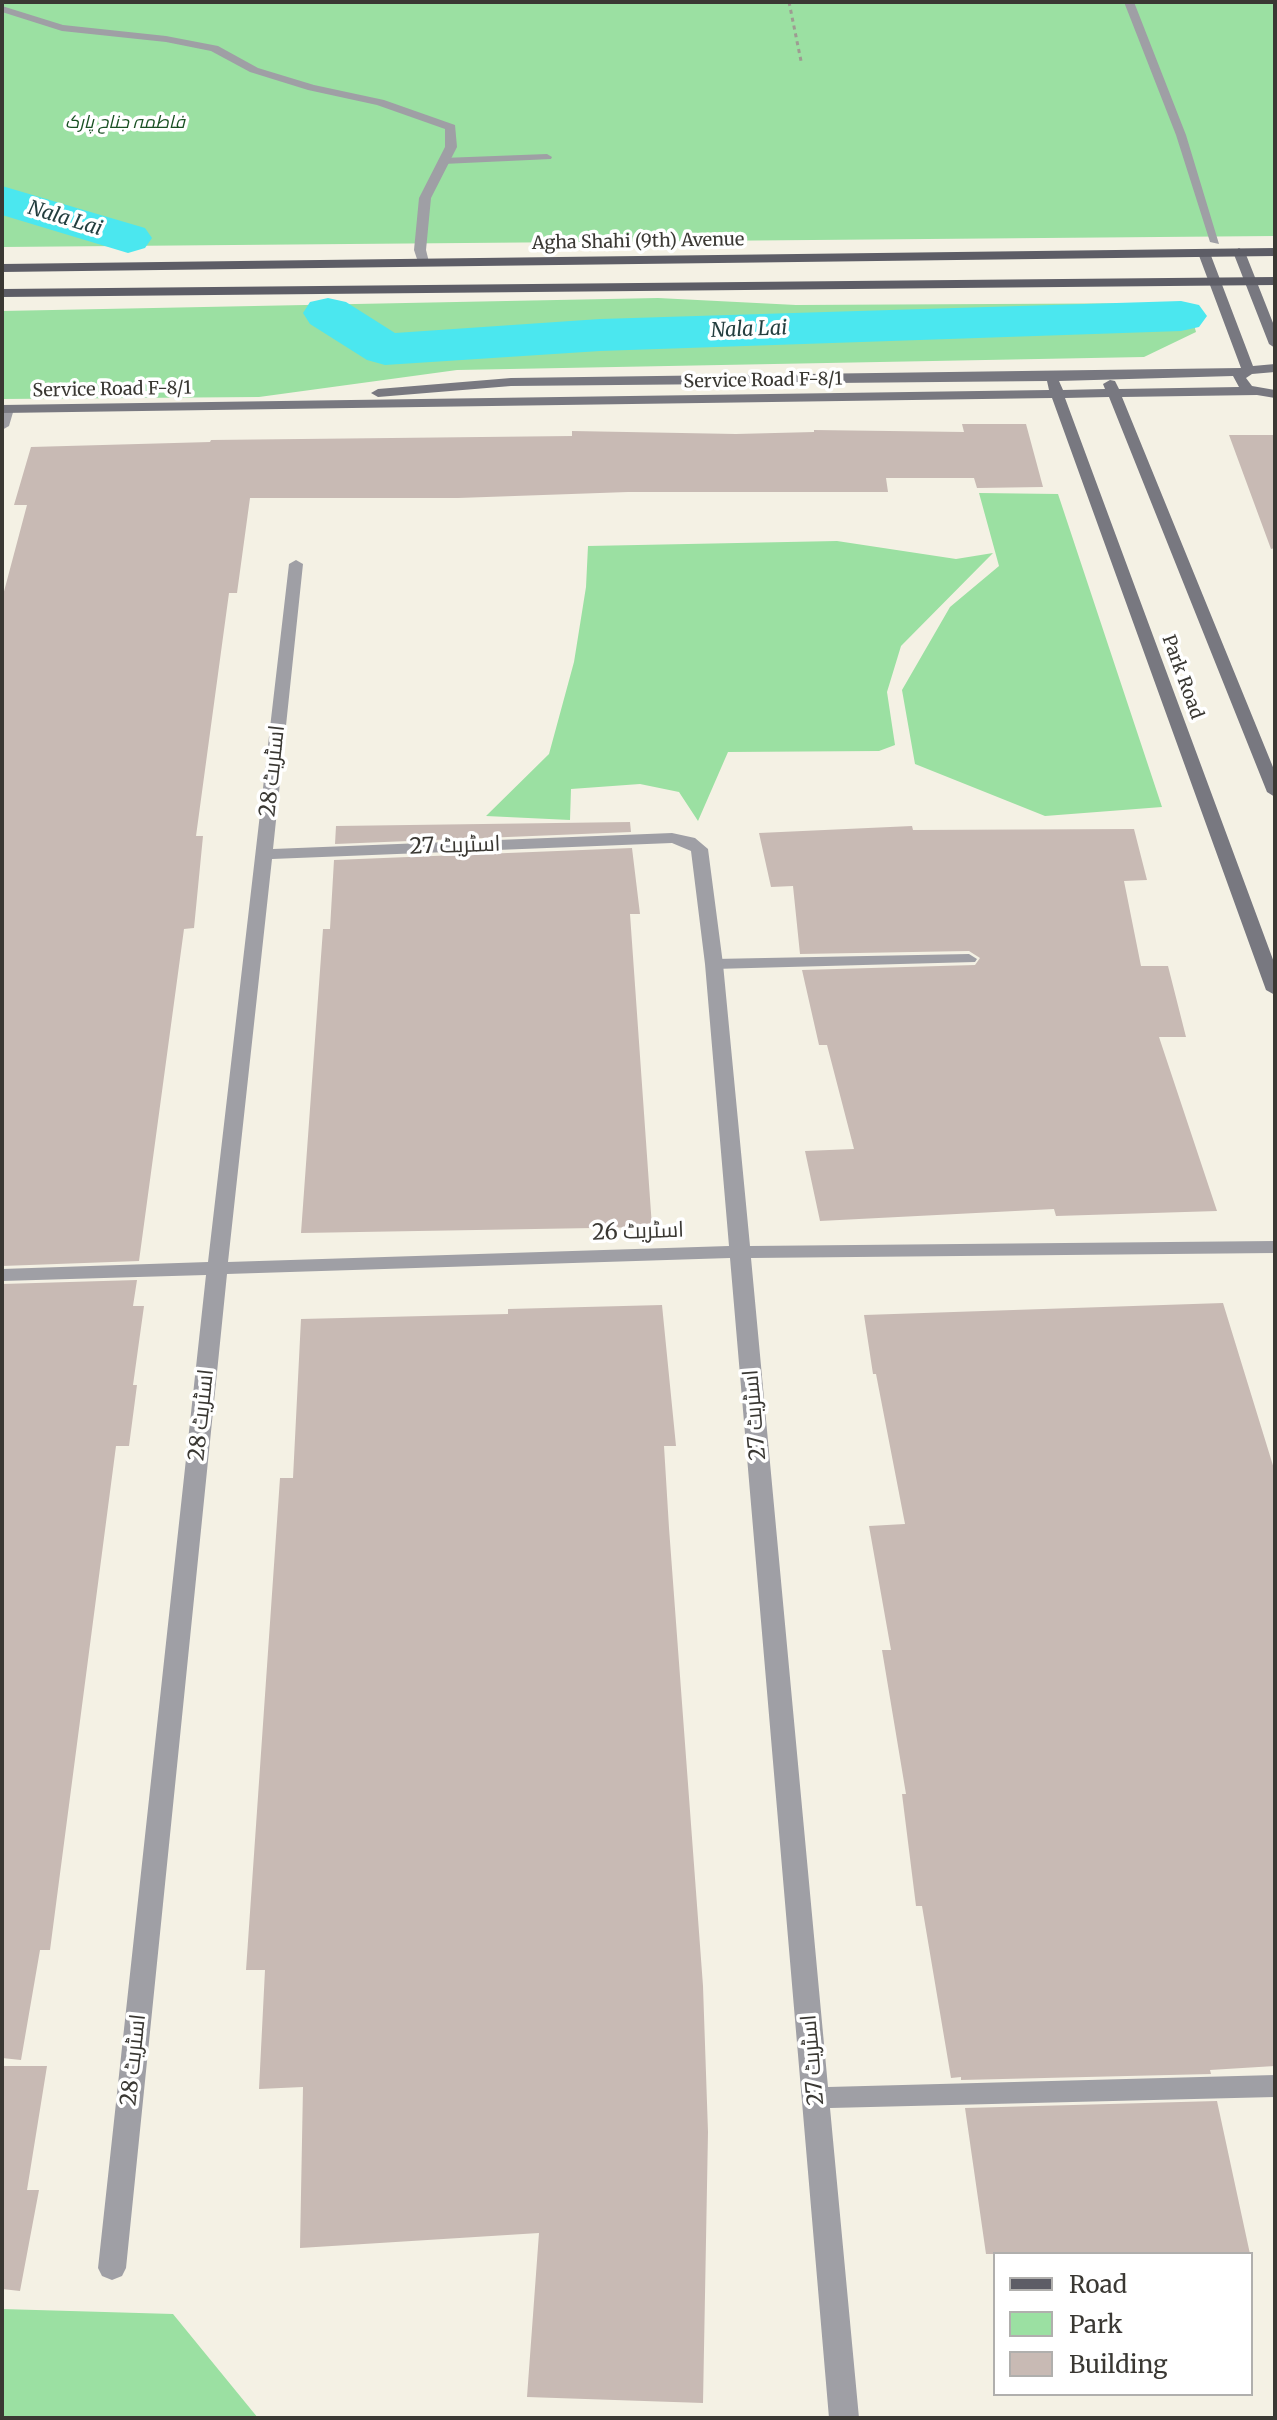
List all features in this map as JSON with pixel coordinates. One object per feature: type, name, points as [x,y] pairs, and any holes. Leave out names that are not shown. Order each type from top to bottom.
[{"type":"main road","name":"Agha Shahi (9th) Avenue","points":[[2,268],[1275,252]]},
{"type":"main road","points":[[2,293],[1275,281]]},
{"type":"street","points":[[2,9],[62,28],[166,39],[214,48],[254,70],[312,88],[420,114],[451,127],[451,147],[425,198],[420,250],[423,262]]},
{"type":"street","points":[[1239,252],[1275,344]]},
{"type":"street","points":[[1204,253],[1246,371],[1240,375],[1239,382],[1256,391]]},
{"type":"street","name":"Service Road F-8/1","points":[[271,406],[389,391],[511,382],[1107,376],[1275,368]]},
{"type":"street","name":"Park Road","points":[[1107,376],[1275,792]]},
{"type":"street","name":"Park Road","points":[[1051,377],[1275,990]]},
{"type":"street","name":"Service Road F-8/1","points":[[5,409],[1256,391],[1275,394]]},
{"type":"street","points":[[2,426],[5,409]]},
{"type":"street","name":"اسٹریٹ 28","points":[[112,2268],[217,1269],[296,564]]},
{"type":"street","name":"اسٹریٹ 27","points":[[264,854],[672,838],[689,842],[699,849],[714,964],[844,2418]]},
{"type":"street","name":"اسٹریٹ 26","points":[[2,1275],[740,1252],[1275,1247]]},
{"type":"street","points":[[816,2098],[1275,2086]]},
{"type":"lane","points":[[1129,2],[1181,135],[1215,242],[1239,252]]},
{"type":"lane","points":[[443,161],[547,157]]},
{"type":"lane","points":[[1204,253],[1215,242]]},
{"type":"lane","points":[[714,964],[969,959]]},
{"type":"path","points":[[789,2],[801,61]]},
{"type":"green space","name":"فاطمہ جناح پارک","points":[[2,2],[1275,2],[1275,236],[2,247]]},
{"type":"green space","points":[[658,298],[796,305],[1188,303],[1196,332],[1144,357],[457,370],[259,397],[2,399],[2,311]]},
{"type":"green space","points":[[979,493],[1058,494],[1162,807],[1045,816],[915,764],[902,690],[950,607],[999,566]]},
{"type":"green space","points":[[837,541],[956,559],[993,553],[901,646],[887,692],[895,745],[879,751],[728,752],[698,821],[679,792],[640,784],[571,789],[570,820],[486,816],[549,754],[574,662],[586,587],[588,546]]},
{"type":"green space","points":[[2,2309],[173,2314],[258,2418],[2,2418]]},
{"type":"building","points":[[962,424],[1026,424],[1043,487],[977,488],[974,478],[886,478],[888,492],[628,492],[458,498],[250,498],[237,593],[229,593],[196,836],[203,836],[194,928],[184,929],[139,1261],[2,1266],[2,599],[27,505],[14,505],[31,447],[211,440],[572,436],[572,431],[736,434],[814,430],[964,432]]},
{"type":"building","points":[[1229,435],[1275,435],[1275,548],[1271,549]]},
{"type":"building","points":[[630,822],[631,832],[335,844],[336,826]]},
{"type":"building","points":[[912,826],[913,830],[1134,829],[1147,880],[1124,881],[1141,966],[1168,966],[1186,1037],[1159,1037],[1217,1211],[1056,1216],[1054,1209],[820,1221],[805,1151],[854,1149],[827,1045],[819,1045],[802,970],[975,965],[980,958],[969,951],[800,954],[793,886],[771,887],[759,833]]},
{"type":"building","points":[[632,848],[640,914],[630,914],[652,1227],[301,1233],[323,929],[330,929],[334,860]]},
{"type":"building","points":[[137,1280],[133,1306],[144,1306],[133,1385],[137,1385],[129,1446],[116,1446],[50,1950],[40,1950],[21,2060],[2,2058],[2,1284]]},
{"type":"building","points":[[1223,1303],[1275,1472],[1275,2066],[1210,2070],[1211,2074],[951,2078],[922,1906],[916,1906],[902,1794],[906,1794],[882,1650],[891,1650],[869,1526],[905,1524],[876,1374],[873,1374],[864,1315]]},
{"type":"building","points":[[662,1305],[676,1446],[664,1446],[703,1986],[708,2132],[703,2403],[527,2397],[539,2233],[300,2248],[303,2087],[259,2089],[265,1970],[246,1970],[280,1478],[293,1478],[301,1319],[508,1314],[508,1309]]},
{"type":"building","points":[[2,2066],[47,2066],[27,2190],[39,2190],[20,2291],[2,2289]]},
{"type":"building","points":[[1217,2101],[1250,2252],[986,2254],[965,2108]]},
{"type":"waterway","name":"Nala Lai","points":[[2,200],[128,238]]},
{"type":"waterway","name":"Nala Lai","points":[[328,313],[385,349],[600,335],[1181,316]]}]
